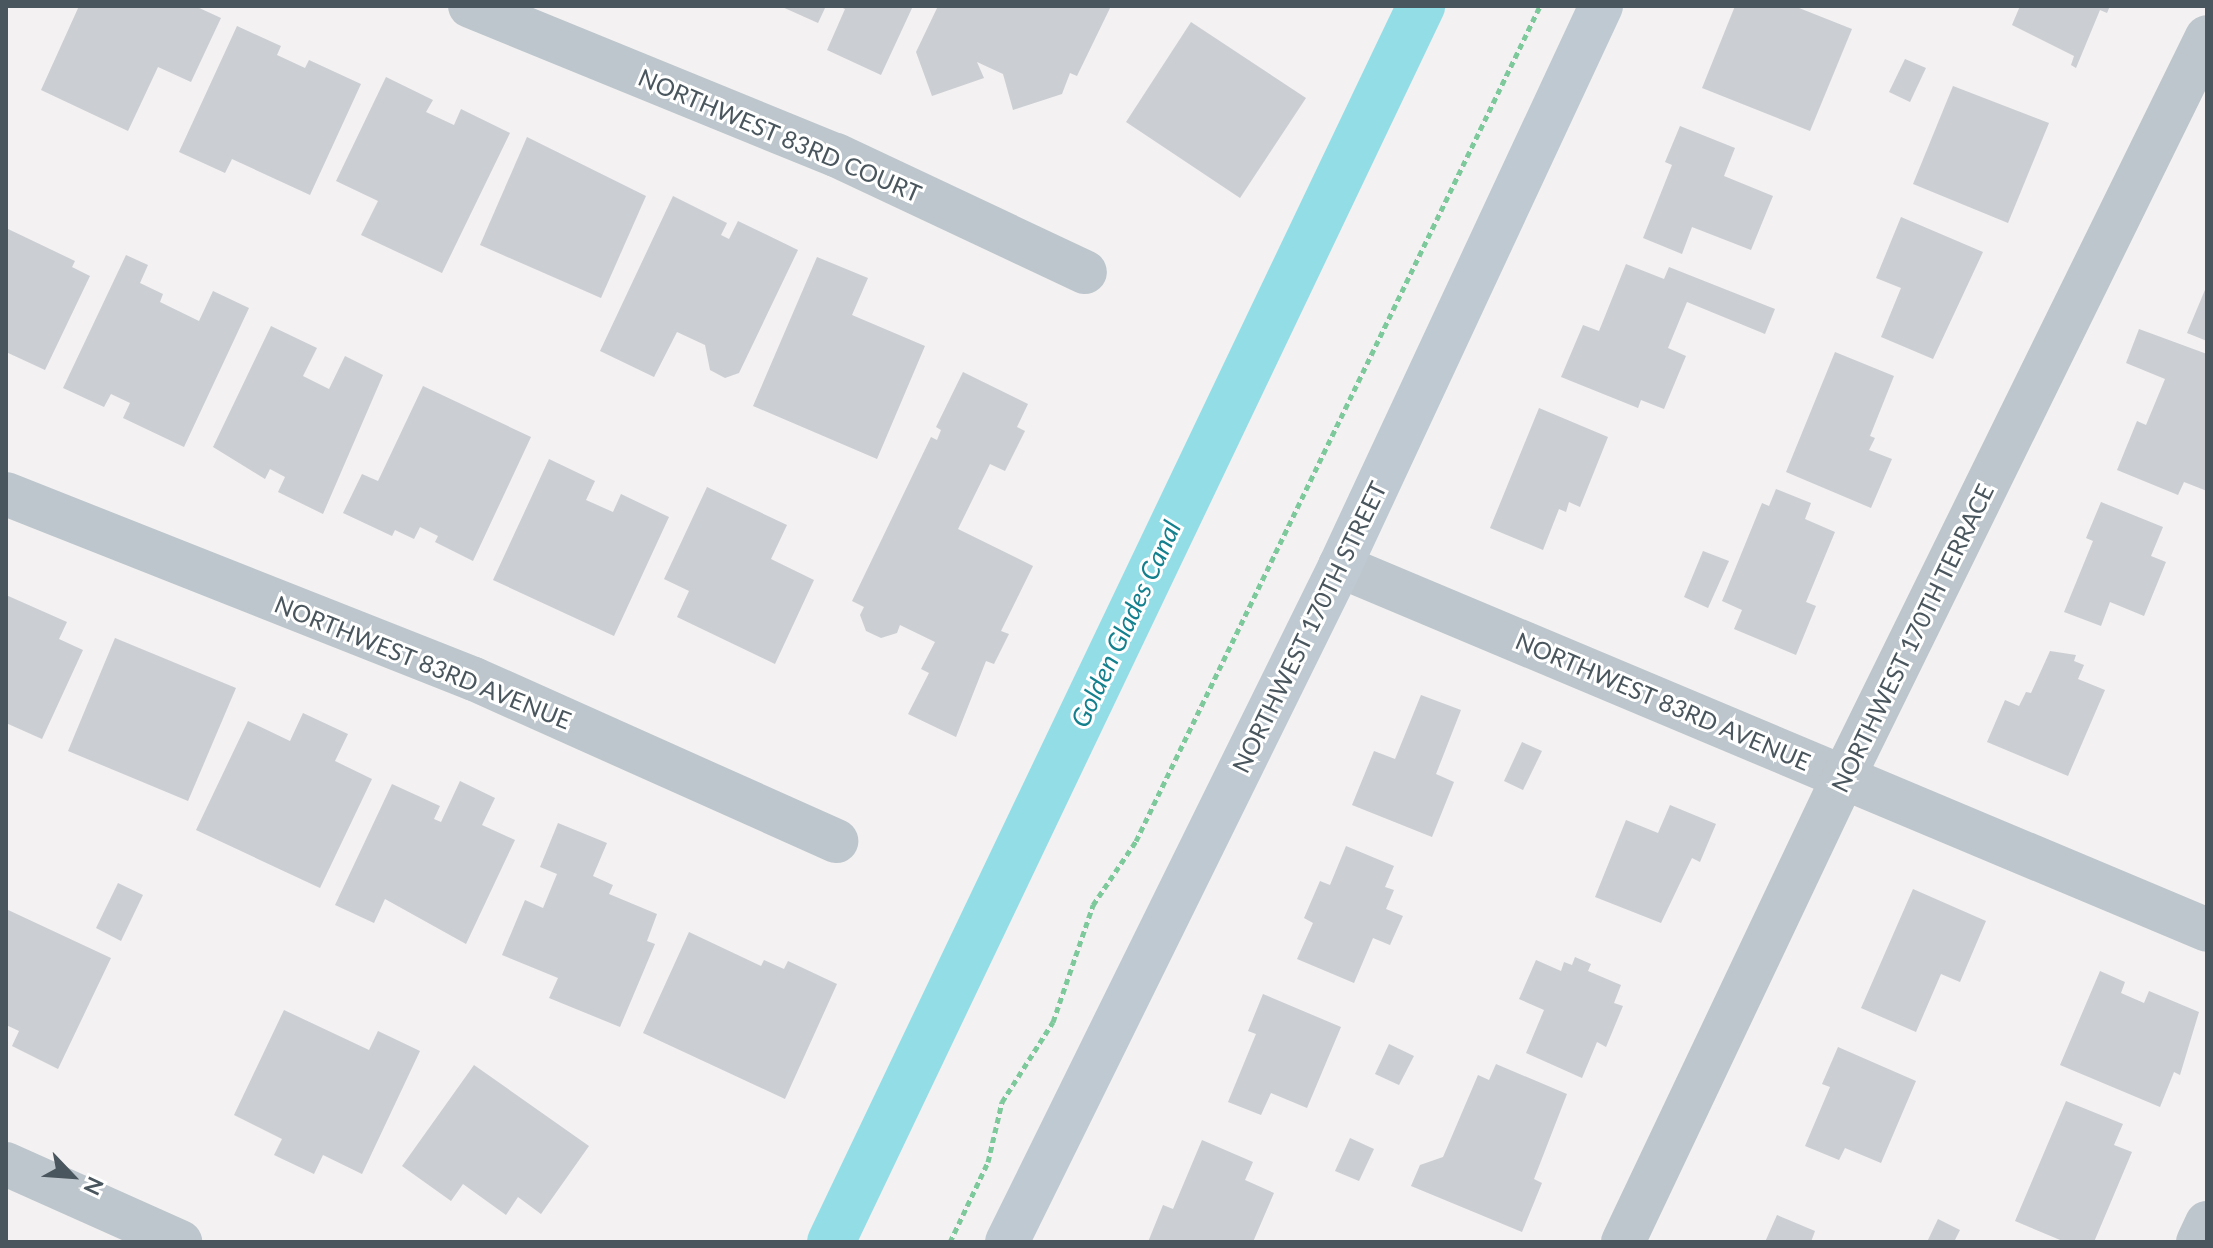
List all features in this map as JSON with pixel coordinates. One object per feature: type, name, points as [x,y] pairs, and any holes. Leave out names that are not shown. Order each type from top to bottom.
[{"type":"street","name":"NORTHWEST 83RD COURT","points":[[470,6],[836,155],[1085,272]]},
{"type":"street","name":"NORTHWEST 170TH STREET","points":[[1007,1242],[1340,566],[1601,6]]},
{"type":"street","name":"NORTHWEST 170TH TERRACE","points":[[1623,1242],[1844,776],[2207,37]]},
{"type":"street","name":"NORTHWEST 83RD AVENUE","points":[[6,494],[474,679],[836,841]]},
{"type":"street","name":"NORTHWEST 83RD AVENUE","points":[[1340,566],[2207,930]]},
{"type":"street","points":[[6,1164],[180,1242]]},
{"type":"street","points":[[2198,1242],[2207,1223]]},
{"type":"path","points":[[950,1242],[988,1162],[1002,1102],[1053,1022],[1093,905],[1136,841],[1540,6]]},
{"type":"building","points":[[79,6],[195,6],[221,18],[191,82],[158,67],[128,131],[41,90]]},
{"type":"building","points":[[780,6],[826,6],[818,23]]},
{"type":"building","points":[[838,6],[913,6],[881,75],[827,50],[845,9]]},
{"type":"building","points":[[938,6],[1111,6],[1077,76],[1070,73],[1062,94],[1013,110],[1003,74],[977,62],[984,78],[932,96],[916,52]]},
{"type":"building","points":[[1735,6],[1794,6],[1852,29],[1810,131],[1702,88]]},
{"type":"building","points":[[2020,6],[2110,6],[2107,13],[2100,10],[2076,68],[2071,65],[2074,56],[2012,25]]},
{"type":"building","points":[[1191,22],[1306,98],[1240,198],[1126,122]]},
{"type":"building","points":[[237,26],[281,46],[277,55],[305,68],[309,60],[361,84],[310,195],[232,159],[225,173],[179,152]]},
{"type":"building","points":[[1905,59],[1926,68],[1910,102],[1889,92]]},
{"type":"building","points":[[386,77],[433,100],[426,112],[454,125],[461,109],[510,133],[442,273],[361,235],[378,201],[336,181]]},
{"type":"building","points":[[1953,86],[2049,123],[2008,223],[1913,184]]},
{"type":"building","points":[[1680,126],[1735,148],[1724,176],[1773,196],[1751,250],[1692,227],[1682,254],[1643,238],[1672,165],[1665,162]]},
{"type":"building","points":[[527,137],[646,196],[601,298],[480,245]]},
{"type":"building","points":[[673,196],[727,223],[721,235],[729,239],[738,221],[798,250],[739,373],[725,378],[710,370],[705,345],[677,332],[654,377],[600,351]]},
{"type":"building","points":[[1901,217],[1983,252],[1933,359],[1881,337],[1901,288],[1876,278]]},
{"type":"building","points":[[6,228],[75,261],[72,267],[90,276],[45,370],[6,352]]},
{"type":"building","points":[[126,255],[148,265],[140,283],[163,294],[160,302],[199,321],[213,291],[249,308],[184,447],[123,418],[130,403],[111,394],[104,407],[63,388]]},
{"type":"building","points":[[817,257],[868,278],[852,315],[925,346],[877,459],[753,406]]},
{"type":"building","points":[[1626,264],[1664,279],[1669,267],[1775,309],[1765,334],[1687,302],[1668,348],[1686,356],[1664,409],[1641,400],[1638,408],[1561,377],[1583,325],[1599,331]]},
{"type":"building","points":[[2207,285],[2207,341],[2187,333]]},
{"type":"building","points":[[271,326],[317,348],[303,376],[329,389],[345,356],[383,375],[323,514],[278,492],[285,477],[270,469],[265,479],[213,447]]},
{"type":"building","points":[[2139,329],[2207,354],[2207,491],[2184,482],[2178,495],[2117,470],[2137,421],[2146,425],[2165,379],[2126,363]]},
{"type":"building","points":[[1835,352],[1894,376],[1870,436],[1875,438],[1869,450],[1892,459],[1871,508],[1786,472]]},
{"type":"building","points":[[963,372],[1028,404],[1017,427],[1025,431],[1005,471],[990,464],[958,529],[1033,566],[1001,631],[1009,634],[994,664],[986,661],[956,737],[908,714],[929,673],[921,669],[935,642],[900,625],[897,633],[881,638],[866,631],[860,615],[864,607],[852,601],[931,437],[937,440],[941,430],[936,427]]},
{"type":"building","points":[[423,386],[531,437],[473,561],[435,542],[438,536],[420,527],[414,539],[395,530],[392,536],[343,513],[362,474],[378,481]]},
{"type":"building","points":[[1539,408],[1608,437],[1580,507],[1569,502],[1566,512],[1559,509],[1543,550],[1490,528]]},
{"type":"building","points":[[549,459],[595,481],[586,500],[613,512],[621,494],[669,517],[614,636],[493,580]]},
{"type":"building","points":[[707,487],[787,525],[771,559],[814,580],[775,664],[677,617],[689,591],[664,579]]},
{"type":"building","points":[[1776,489],[1811,503],[1805,519],[1835,532],[1806,602],[1816,606],[1796,655],[1734,629],[1742,610],[1722,601],[1762,503],[1769,506]]},
{"type":"building","points":[[2101,502],[2163,527],[2151,556],[2166,562],[2144,616],[2110,602],[2101,626],[2064,612],[2093,541],[2086,538]]},
{"type":"building","points":[[1703,551],[1729,561],[1708,608],[1684,597]]},
{"type":"building","points":[[6,595],[67,622],[59,639],[83,650],[42,739],[6,723]]},
{"type":"building","points":[[115,638],[236,688],[188,801],[68,751]]},
{"type":"building","points":[[2050,651],[2076,655],[2074,661],[2084,665],[2078,679],[2105,690],[2068,776],[1987,742],[2005,700],[2019,706],[2026,692],[2031,693]]},
{"type":"building","points":[[1421,695],[1461,710],[1436,774],[1454,782],[1432,837],[1352,805],[1374,751],[1395,759]]},
{"type":"building","points":[[303,713],[348,734],[335,761],[372,779],[320,888],[196,830],[248,721],[290,741]]},
{"type":"building","points":[[1522,742],[1542,751],[1523,790],[1504,781]]},
{"type":"building","points":[[460,781],[495,798],[482,825],[515,840],[466,944],[385,899],[374,923],[335,905],[392,784],[440,806],[434,819],[441,822]]},
{"type":"building","points":[[1670,805],[1716,824],[1700,862],[1692,858],[1661,923],[1595,897],[1626,820],[1658,833]]},
{"type":"building","points":[[558,823],[607,843],[593,876],[613,885],[609,894],[657,914],[647,941],[655,944],[620,1027],[549,998],[558,978],[502,955],[525,900],[543,908],[557,874],[540,867]]},
{"type":"building","points":[[1346,846],[1394,866],[1385,887],[1394,890],[1386,909],[1403,916],[1390,945],[1373,938],[1354,983],[1297,959],[1313,923],[1304,918],[1320,881],[1330,885]]},
{"type":"building","points":[[118,883],[143,895],[121,941],[96,928]]},
{"type":"building","points":[[1913,889],[1986,921],[1960,982],[1941,974],[1916,1032],[1861,1008]]},
{"type":"building","points":[[6,909],[111,958],[58,1069],[12,1046],[19,1031],[6,1025]]},
{"type":"building","points":[[689,932],[761,966],[764,960],[784,969],[788,961],[837,984],[785,1099],[643,1033]]},
{"type":"building","points":[[1575,957],[1591,964],[1588,971],[1621,985],[1614,1003],[1623,1006],[1606,1047],[1597,1042],[1582,1078],[1526,1053],[1544,1010],[1519,999],[1536,960],[1561,971],[1564,962],[1572,965]]},
{"type":"building","points":[[2100,971],[2125,982],[2121,993],[2144,1003],[2149,991],[2199,1012],[2180,1075],[2174,1072],[2160,1107],[2060,1065]]},
{"type":"building","points":[[1263,994],[1341,1027],[1307,1108],[1271,1093],[1261,1115],[1228,1102],[1256,1034],[1248,1031]]},
{"type":"building","points":[[284,1010],[369,1050],[378,1031],[420,1051],[362,1174],[323,1155],[314,1174],[274,1155],[282,1139],[234,1115]]},
{"type":"building","points":[[1389,1044],[1414,1056],[1399,1085],[1375,1074]]},
{"type":"building","points":[[1838,1047],[1916,1081],[1881,1163],[1845,1148],[1839,1160],[1805,1146],[1830,1087],[1822,1084]]},
{"type":"building","points":[[1496,1064],[1567,1094],[1534,1179],[1542,1183],[1522,1232],[1411,1186],[1420,1165],[1443,1157],[1478,1075],[1489,1080]]},
{"type":"building","points":[[474,1065],[589,1146],[541,1214],[518,1197],[506,1215],[463,1184],[451,1201],[402,1166]]},
{"type":"building","points":[[2066,1101],[2123,1124],[2114,1145],[2132,1152],[2094,1242],[2065,1242],[2015,1221]]},
{"type":"building","points":[[1350,1138],[1374,1149],[1359,1181],[1335,1171]]},
{"type":"building","points":[[1202,1140],[1253,1162],[1245,1180],[1274,1193],[1253,1242],[1148,1242],[1163,1205],[1173,1209]]},
{"type":"building","points":[[1777,1215],[1815,1231],[1811,1242],[1765,1242]]},
{"type":"building","points":[[1938,1219],[1960,1230],[1954,1242],[1927,1242]]},
{"type":"waterway","name":"Golden Glades Canal","points":[[831,1242],[1421,6]]}]
